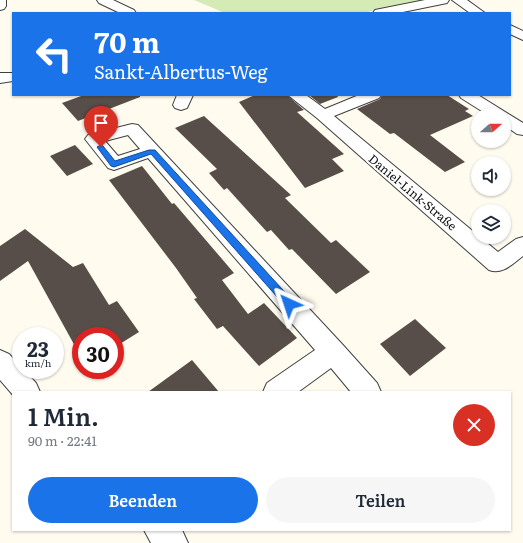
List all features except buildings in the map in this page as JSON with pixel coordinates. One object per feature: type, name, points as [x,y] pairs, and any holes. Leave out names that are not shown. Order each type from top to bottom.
[{"type":"street","points":[[0,0],[0,6]]},
{"type":"street","points":[[103,0],[128,12]]},
{"type":"street","points":[[384,12],[443,0]]},
{"type":"street","points":[[458,0],[477,12]]},
{"type":"street","points":[[511,30],[521,41]]},
{"type":"street","points":[[0,78],[12,77]]},
{"type":"street","name":"Daniel-Link-Straße","points":[[297,96],[323,116],[497,264],[523,246]]},
{"type":"street","points":[[323,116],[371,96]]},
{"type":"street","points":[[469,96],[488,108]]},
{"type":"street","points":[[511,122],[523,130]]},
{"type":"street","points":[[152,151],[367,391]]},
{"type":"street","points":[[280,391],[304,385],[333,352]]},
{"type":"street","points":[[0,362],[27,391]]},
{"type":"street","points":[[161,531],[172,543]]},
{"type":"green space","points":[[194,0],[426,0],[367,12],[223,12]]},
{"type":"route","points":[[101,147],[114,164],[152,151],[289,304]]}]
